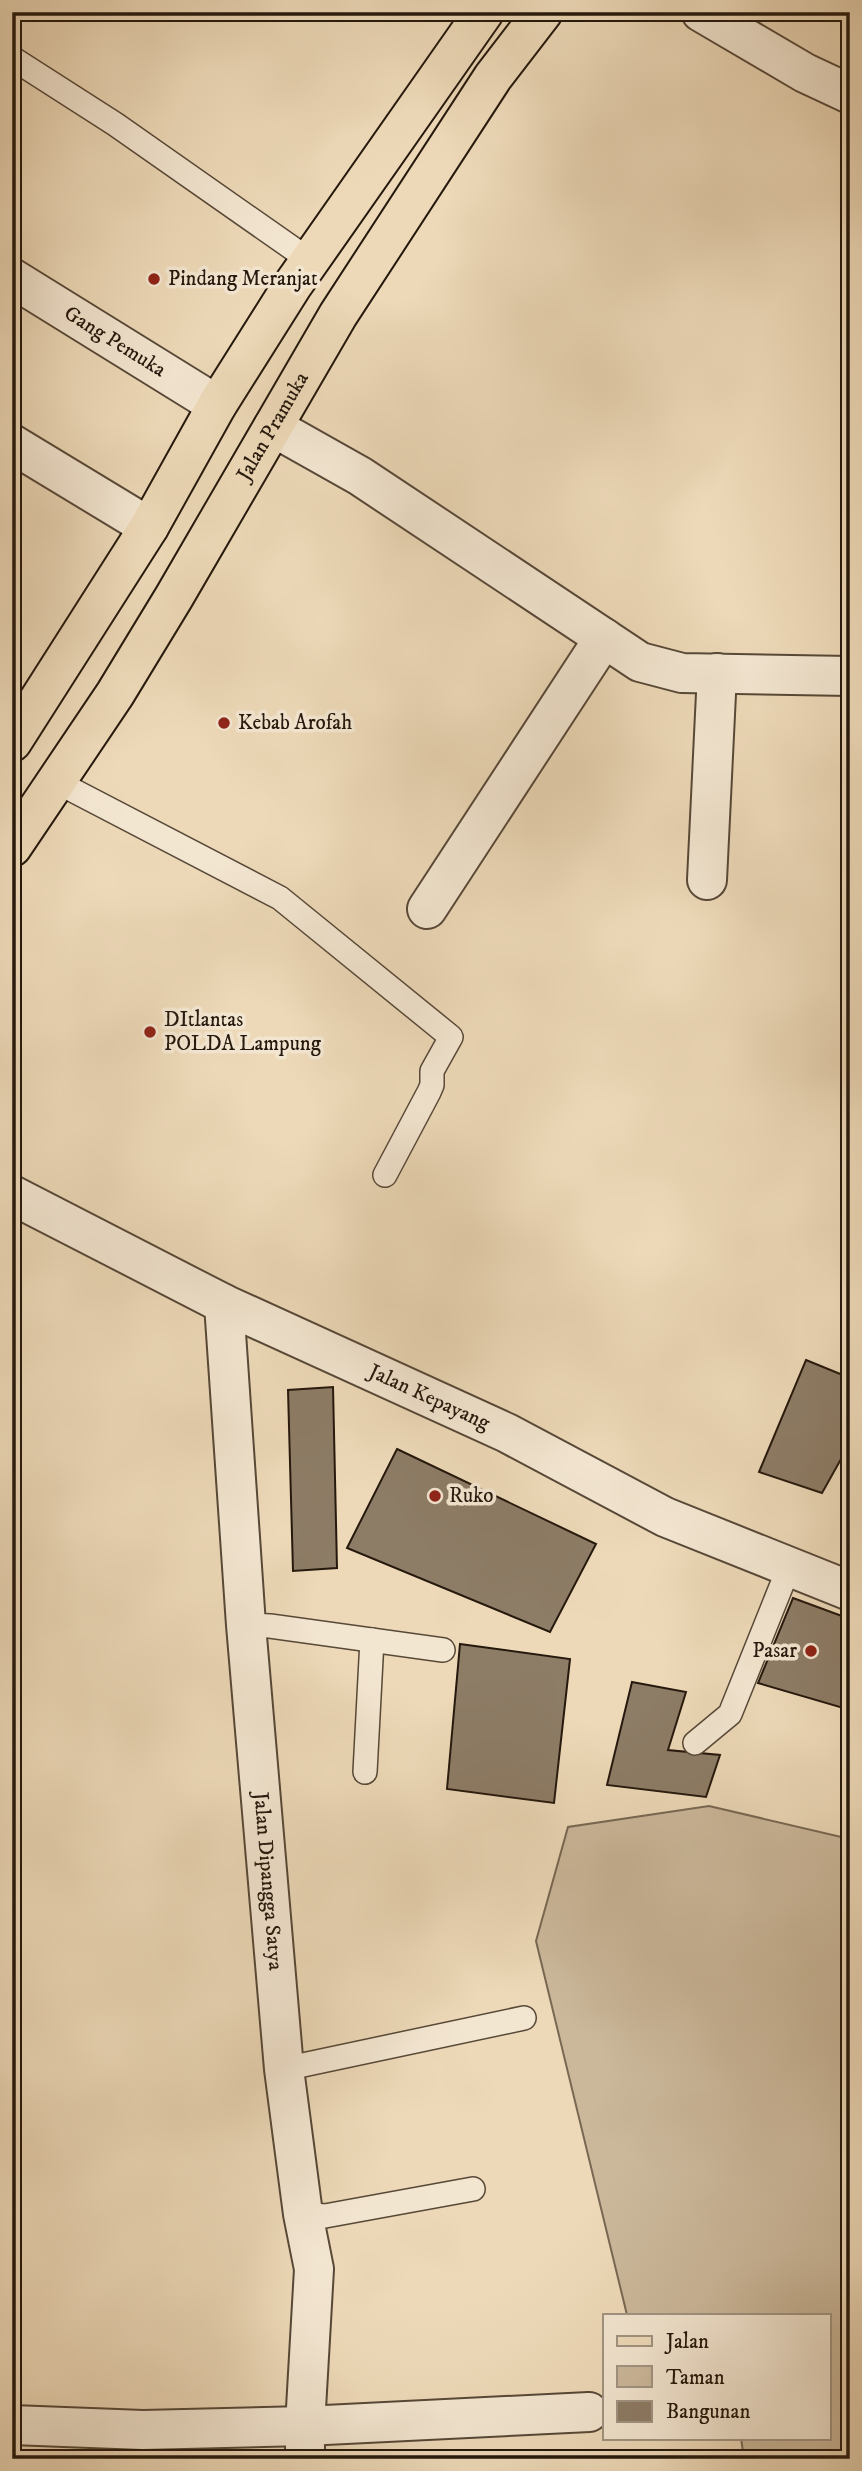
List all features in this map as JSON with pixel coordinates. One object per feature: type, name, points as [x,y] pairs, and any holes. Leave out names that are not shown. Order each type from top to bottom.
[{"type":"main road","points":[[12,742],[149,527],[217,405],[302,274],[484,12]]},
{"type":"main road","name":"Jalan Pramuka","points":[[12,847],[142,651],[338,315],[493,77],[543,12]]},
{"type":"main road","points":[[302,274],[338,315]]},
{"type":"street","points":[[701,12],[805,73],[850,94]]},
{"type":"street","name":"Gang Pemuka","points":[[12,278],[217,405]]},
{"type":"street","points":[[273,427],[359,476],[640,662],[682,673],[850,676]]},
{"type":"street","points":[[12,444],[149,527]]},
{"type":"street","points":[[427,909],[604,638]]},
{"type":"street","points":[[707,880],[717,673]]},
{"type":"street","name":"Jalan Kepayang","points":[[12,1195],[224,1304],[507,1433],[665,1517],[850,1591]]},
{"type":"street","name":"Jalan Dipangga Satya","points":[[224,1304],[246,1625],[284,2068],[303,2214],[314,2269],[305,2442]]},
{"type":"street","points":[[12,2425],[143,2430],[305,2442],[589,2412]]},
{"type":"lane","points":[[12,58],[115,124],[302,274]]},
{"type":"lane","points":[[57,782],[280,898],[451,1037],[432,1071],[429,1092],[385,1175]]},
{"type":"lane","points":[[695,1743],[730,1714],[789,1567]]},
{"type":"lane","points":[[246,1625],[443,1650]]},
{"type":"lane","points":[[365,1772],[372,1640]]},
{"type":"lane","points":[[284,2068],[524,2018]]},
{"type":"lane","points":[[303,2214],[325,2216],[473,2189]]},
{"type":"green space","points":[[709,1806],[850,1839],[850,2459],[744,2459],[741,2440],[830,2440],[830,2314],[627,2314],[536,1941],[568,1827]]},
{"type":"building","points":[[806,1360],[850,1378],[850,1443],[822,1493],[759,1472]]},
{"type":"building","points":[[333,1387],[337,1568],[293,1571],[288,1390]]},
{"type":"building","name":"Ruko","points":[[397,1449],[596,1544],[550,1632],[347,1548]]},
{"type":"building","name":"Pasar","points":[[793,1598],[850,1619],[850,1710],[758,1683]]},
{"type":"building","points":[[460,1644],[570,1659],[554,1803],[447,1789]]},
{"type":"building","points":[[632,1682],[686,1692],[668,1750],[720,1755],[706,1797],[607,1785]]},
{"type":"place","name":"Pindang Meranjat","points":[[154,279]]},
{"type":"place","name":"Kebab Arofah","points":[[224,723]]},
{"type":"place","name":"DItlantas POLDA Lampung","points":[[150,1032]]},
{"type":"place","name":"Ruko","points":[[435,1496]]},
{"type":"place","name":"Pasar","points":[[811,1651]]}]
